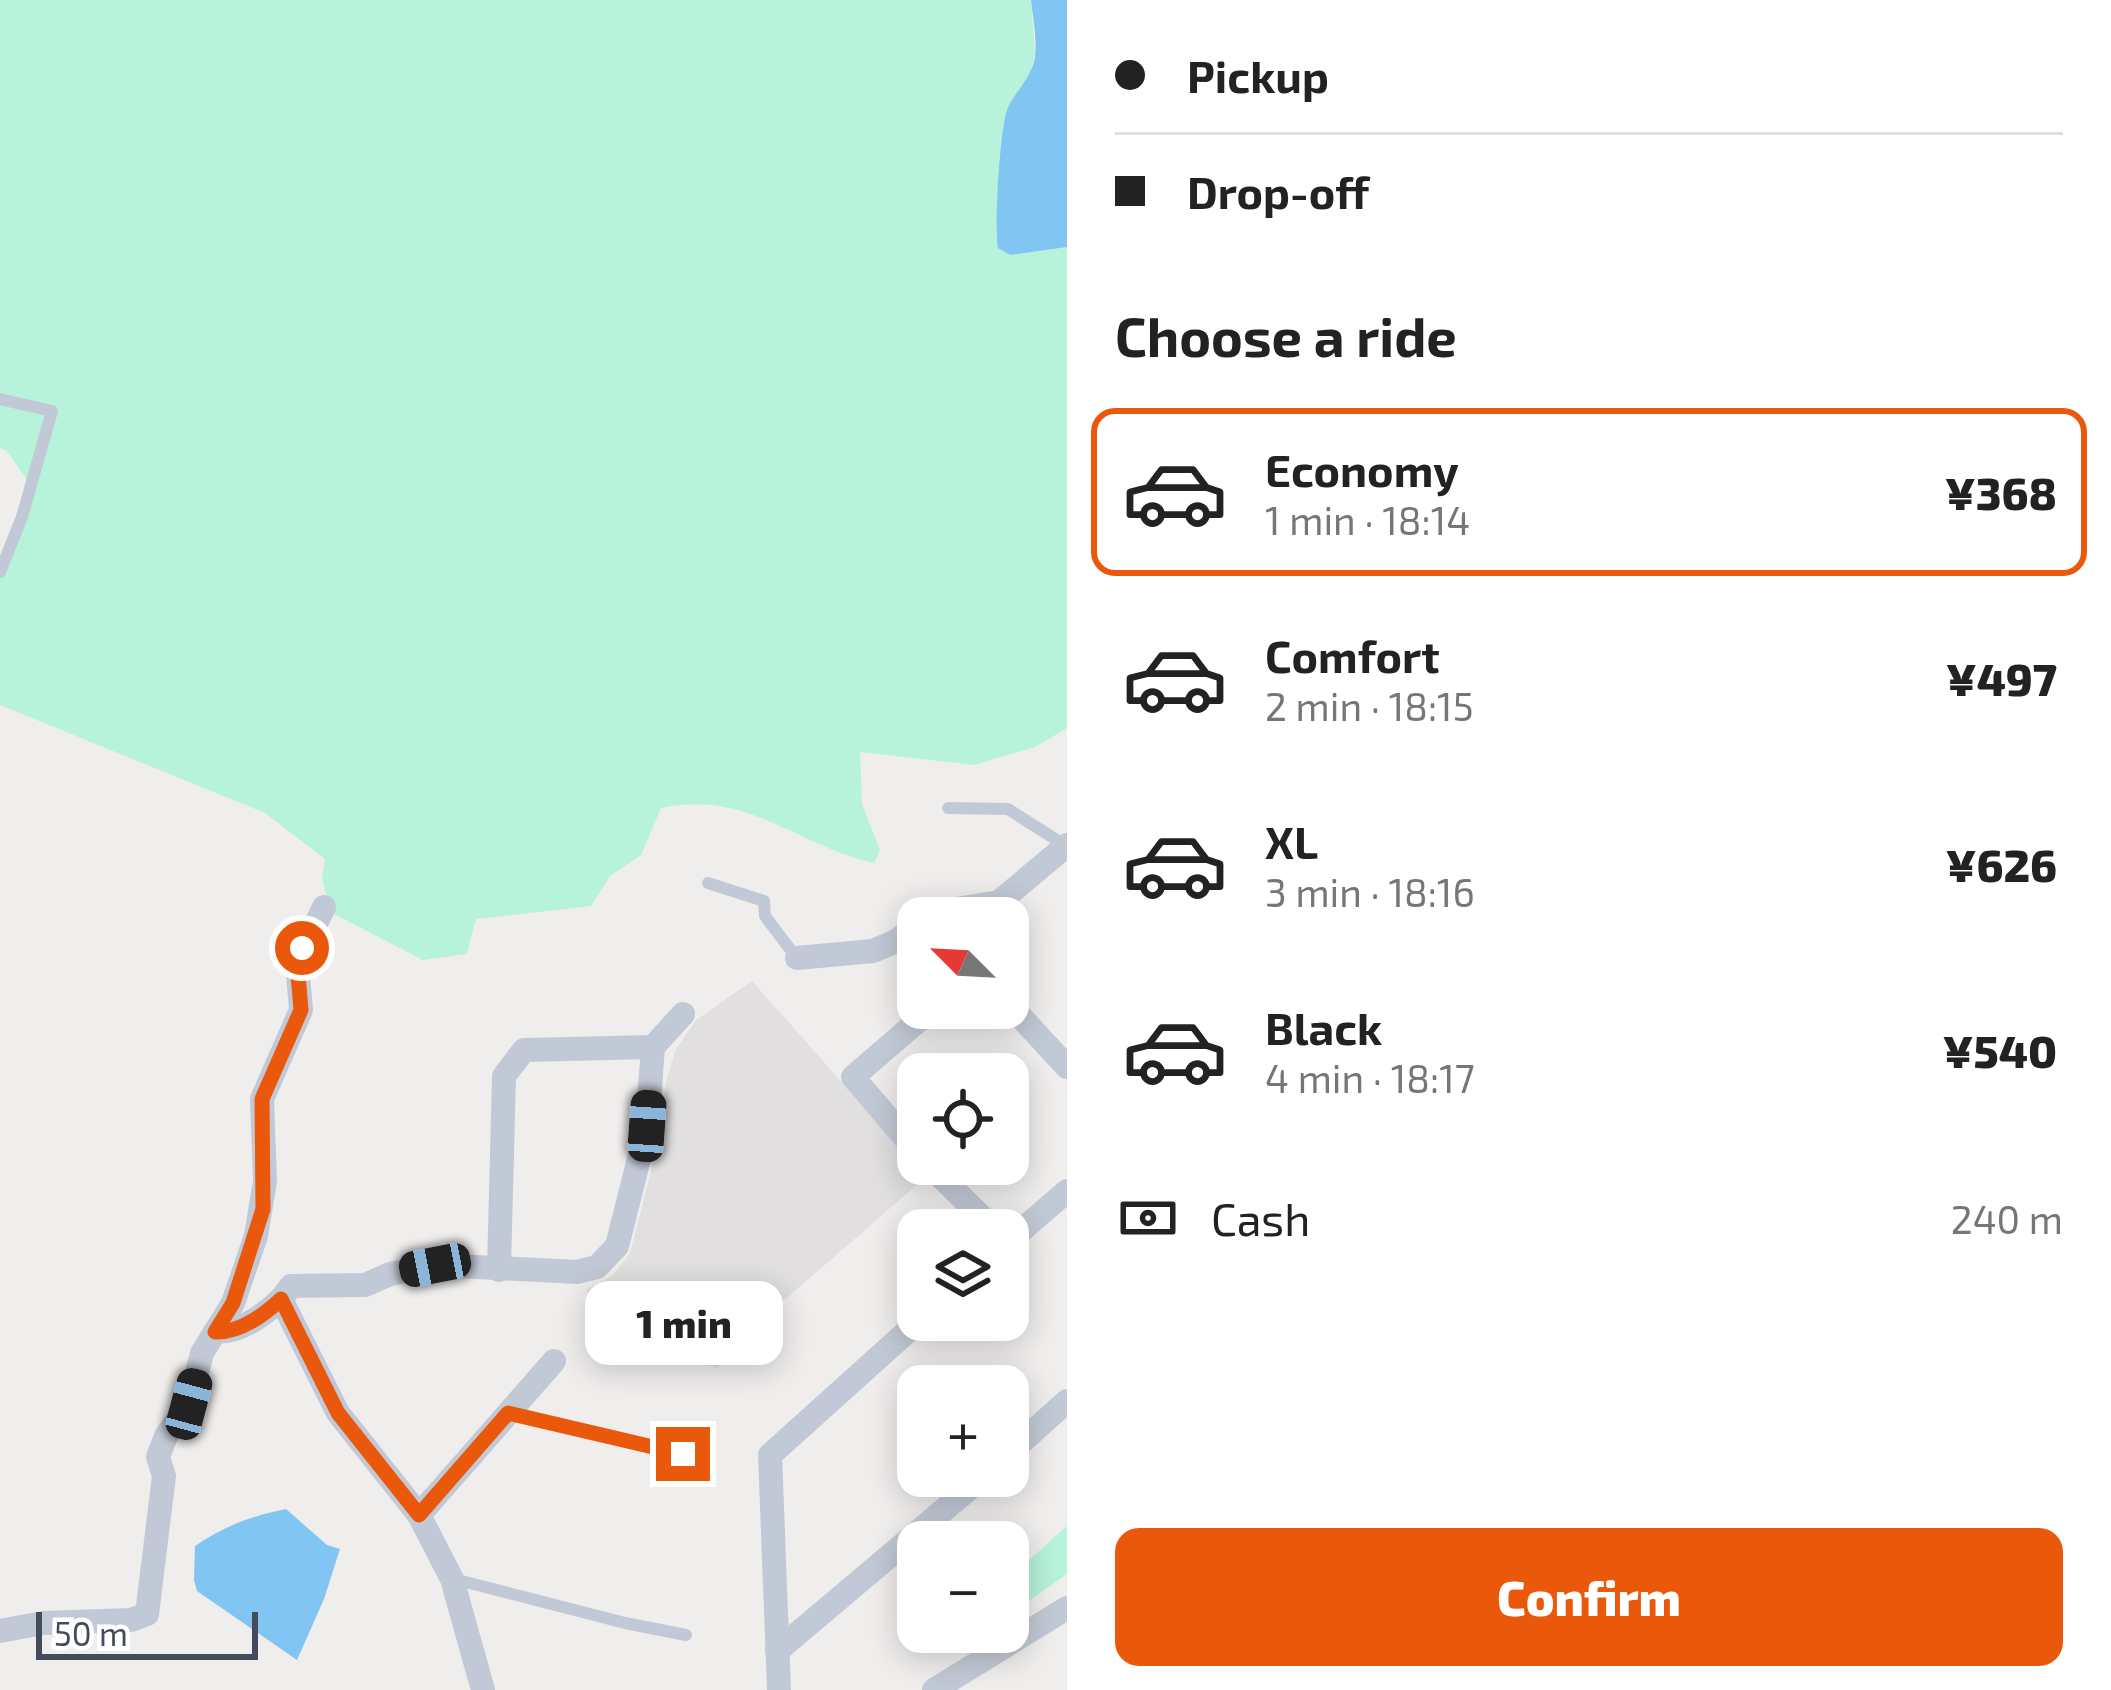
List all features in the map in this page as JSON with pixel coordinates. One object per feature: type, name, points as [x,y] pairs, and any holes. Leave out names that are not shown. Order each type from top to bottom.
[{"type":"street","points":[[1005,897],[1066,846]]},
{"type":"street","points":[[0,1631],[43,1623],[131,1620],[148,1614],[164,1477],[158,1457],[166,1436],[189,1404],[202,1352],[233,1303],[256,1236],[265,1181],[262,1099],[301,1010],[297,963],[324,907]]},
{"type":"street","points":[[797,958],[873,951],[897,940]]},
{"type":"street","points":[[215,1332],[229,1333],[265,1314],[291,1286],[365,1285],[390,1274],[435,1265],[577,1271],[597,1267],[616,1246],[647,1126],[653,1047],[683,1014]]},
{"type":"street","points":[[1029,1025],[1067,1066]]},
{"type":"street","points":[[897,1128],[853,1076],[908,1029]]},
{"type":"street","points":[[499,1270],[504,1076],[524,1050],[653,1047]]},
{"type":"street","points":[[949,1185],[973,1209]]},
{"type":"street","points":[[1029,1224],[1067,1191]]},
{"type":"street","points":[[281,1299],[338,1413],[419,1515],[452,1579],[483,1690]]},
{"type":"street","points":[[779,1690],[770,1455],[897,1341]]},
{"type":"street","points":[[419,1515],[554,1361]]},
{"type":"street","points":[[1029,1435],[1067,1401]]},
{"type":"street","points":[[777,1651],[961,1497]]},
{"type":"street","points":[[934,1690],[1067,1608]]},
{"type":"lane","points":[[0,399],[52,411],[22,517],[0,572]]},
{"type":"lane","points":[[948,808],[1008,809],[1066,846]]},
{"type":"lane","points":[[708,883],[764,902],[765,916],[797,958]]},
{"type":"lane","points":[[508,1413],[683,1454]]},
{"type":"lane","points":[[452,1579],[686,1635]]},
{"type":"shaded area","points":[[752,981],[897,1144],[897,1185],[917,1185],[720,1356],[718,1368],[595,1338],[587,1289],[612,1276],[630,1253],[664,1120],[666,1081],[676,1049],[696,1020]]},
{"type":"green space","points":[[0,0],[1031,0],[1035,54],[1031,71],[1007,109],[1002,170],[1010,255],[1067,247],[1067,728],[1035,747],[974,765],[860,752],[862,804],[880,850],[874,863],[720,806],[661,808],[641,855],[610,876],[591,906],[476,919],[467,954],[423,960],[330,912],[322,878],[325,859],[265,813],[0,705],[0,561],[33,489],[0,448]]},
{"type":"green space","points":[[1067,1526],[1067,1574],[1029,1600],[1029,1560]]},
{"type":"water","points":[[1031,0],[1067,0],[1067,247],[1010,255],[998,248],[1000,154],[1008,107],[1035,57]]},
{"type":"water","points":[[286,1509],[327,1545],[340,1549],[297,1660],[197,1591],[194,1580],[195,1546],[239,1523]]},
{"type":"route","points":[[302,948],[297,963],[301,1010],[262,1099],[263,1209],[233,1303],[215,1332],[229,1333],[265,1314],[281,1299],[338,1413],[419,1515],[508,1413],[683,1454]]}]
